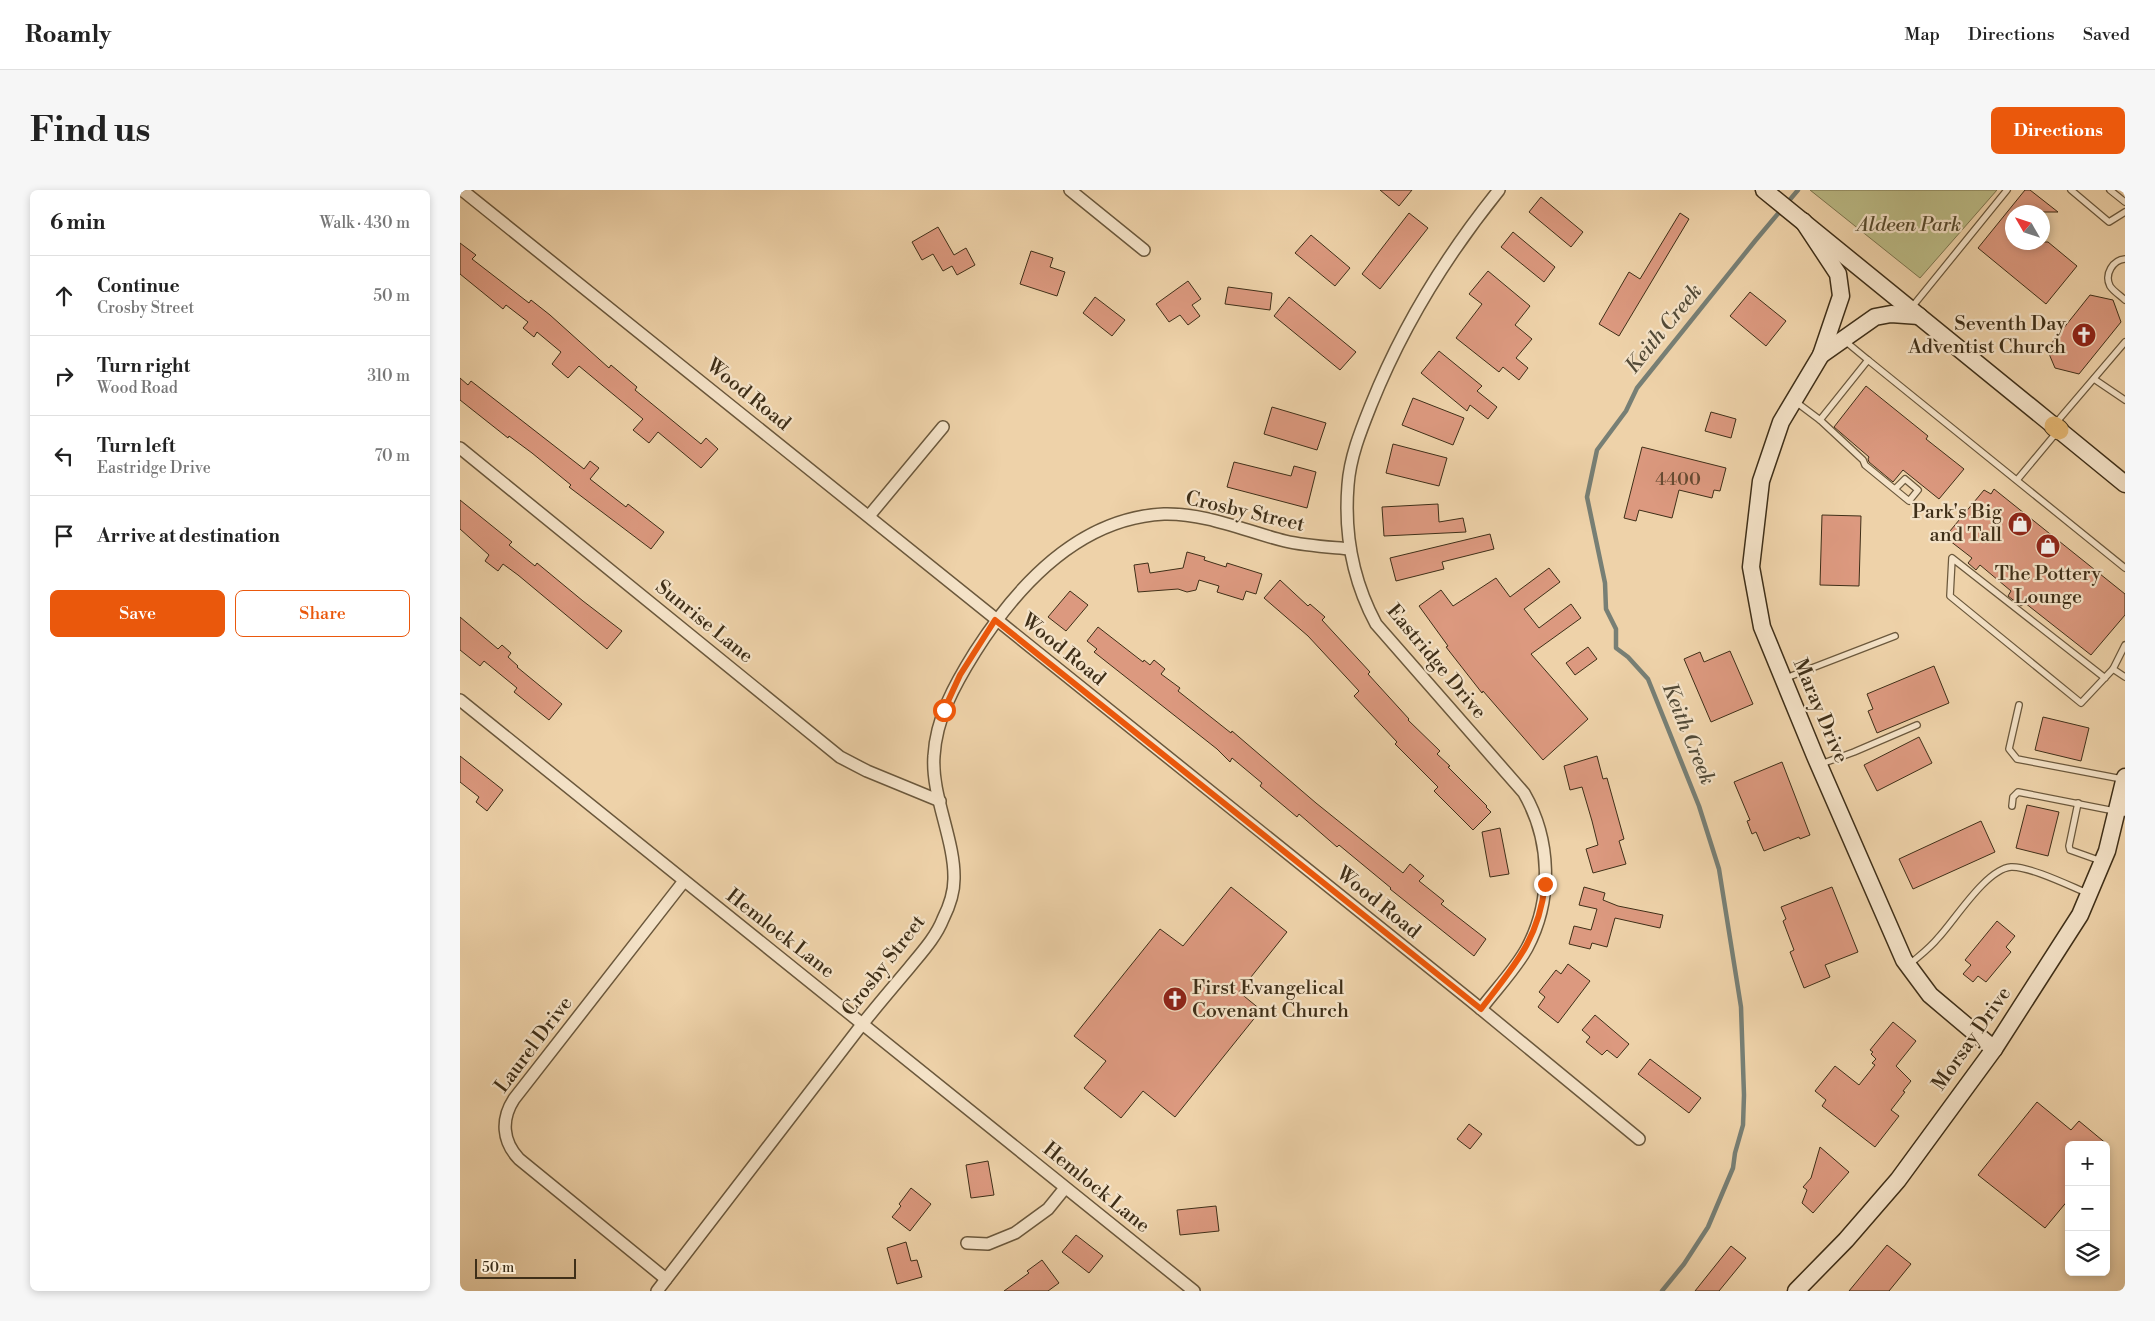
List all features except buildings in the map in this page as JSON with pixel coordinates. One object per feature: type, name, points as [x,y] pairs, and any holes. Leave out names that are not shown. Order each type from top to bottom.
[{"type":"street","name":"Wood Road","points":[[462,190],[1481,1009],[1639,1139]]},
{"type":"street","points":[[1070,190],[1144,250]]},
{"type":"street","name":"Eastridge Drive","points":[[1481,1009],[1527,948],[1538,921],[1545,884],[1542,837],[1532,808],[1524,793],[1376,624],[1364,600],[1350,550],[1347,522],[1348,483],[1356,446],[1375,395],[1397,346],[1441,268],[1499,190]]},
{"type":"street","points":[[1764,190],[2125,484]]},
{"type":"street","points":[[1803,221],[1838,274],[1841,296],[1821,355]]},
{"type":"street","points":[[1821,355],[1875,318],[1891,314],[1915,312]]},
{"type":"street","name":"Maray Drive","points":[[1821,355],[1781,422],[1761,481],[1751,567],[1762,627],[1819,765],[1908,965],[1930,995],[1994,1049]]},
{"type":"street","points":[[869,516],[943,427]]},
{"type":"street","name":"Sunrise Lane","points":[[460,448],[840,757],[867,771],[940,801]]},
{"type":"street","name":"Crosby Street","points":[[657,1291],[863,1024],[929,944],[943,919],[949,905],[954,880],[934,773],[933,761],[938,729],[944,710],[960,675],[995,620],[1034,576],[1054,559],[1089,536],[1109,526],[1144,516],[1166,514],[1206,518],[1287,542],[1350,550]]},
{"type":"street","name":"Hemlock Lane","points":[[460,700],[1194,1291]]},
{"type":"street","name":"Morsay Drive","points":[[1796,1291],[1846,1240],[1898,1180],[1994,1049],[2080,915],[2107,852],[2121,812],[2125,778]]},
{"type":"street","name":"Laurel Drive","points":[[666,1279],[519,1159],[510,1150],[506,1141],[505,1124],[509,1107],[514,1099],[684,881]]},
{"type":"street","points":[[967,1243],[988,1244],[1014,1234],[1048,1209],[1065,1188]]},
{"type":"lane","points":[[1915,312],[2008,190]]},
{"type":"lane","points":[[2071,190],[2109,222],[2125,212]]},
{"type":"lane","points":[[2110,190],[2125,202]]},
{"type":"lane","points":[[2125,259],[2118,260],[2111,267],[2108,277],[2111,286],[2125,300]]},
{"type":"lane","points":[[1843,339],[2125,568]]},
{"type":"lane","points":[[2017,480],[2094,379],[2125,342]]},
{"type":"lane","points":[[1820,420],[1868,360]]},
{"type":"lane","points":[[2094,379],[2125,400]]},
{"type":"lane","points":[[1794,401],[1820,420],[1863,460],[1865,465],[1895,489]]},
{"type":"lane","points":[[2105,678],[1952,558],[1950,596],[2081,703],[2114,670],[2125,645]]},
{"type":"lane","points":[[1784,679],[1895,636]]},
{"type":"lane","points":[[2114,670],[2125,677]]},
{"type":"lane","points":[[2020,705],[2009,749],[2017,759],[2125,778]]},
{"type":"lane","points":[[1819,765],[1917,725]]},
{"type":"lane","points":[[2012,806],[2015,793],[2018,792],[2121,812]]},
{"type":"lane","points":[[2078,803],[2069,846],[2070,850],[2103,862]]},
{"type":"lane","points":[[1908,965],[1937,940],[1988,879],[2004,868],[2014,867],[2021,869],[2089,894]]},
{"type":"green space","name":"Aldeen Park","points":[[1810,190],[1997,190],[1920,278]]},
{"type":"waterway","name":"Keith Creek","points":[[1662,1291],[1684,1264],[1708,1227],[1733,1168],[1743,1125],[1744,1095],[1741,1007],[1719,869],[1699,806],[1648,679],[1628,657],[1616,648],[1616,629],[1606,609],[1605,583],[1587,497],[1597,450],[1626,411],[1637,388],[1798,190]]},
{"type":"place","name":"Seventh Day Adventist Church","points":[[2084,335]]},
{"type":"place","name":"Park's Big and Tall","points":[[2020,524]]},
{"type":"place","name":"The Pottery Lounge","points":[[2048,546]]},
{"type":"place","name":"First Evangelical Covenant Church","points":[[1175,999]]},
{"type":"route","points":[[944,710],[960,675],[995,620],[1481,1009],[1527,948],[1538,921],[1544,899],[1545,884]]}]
